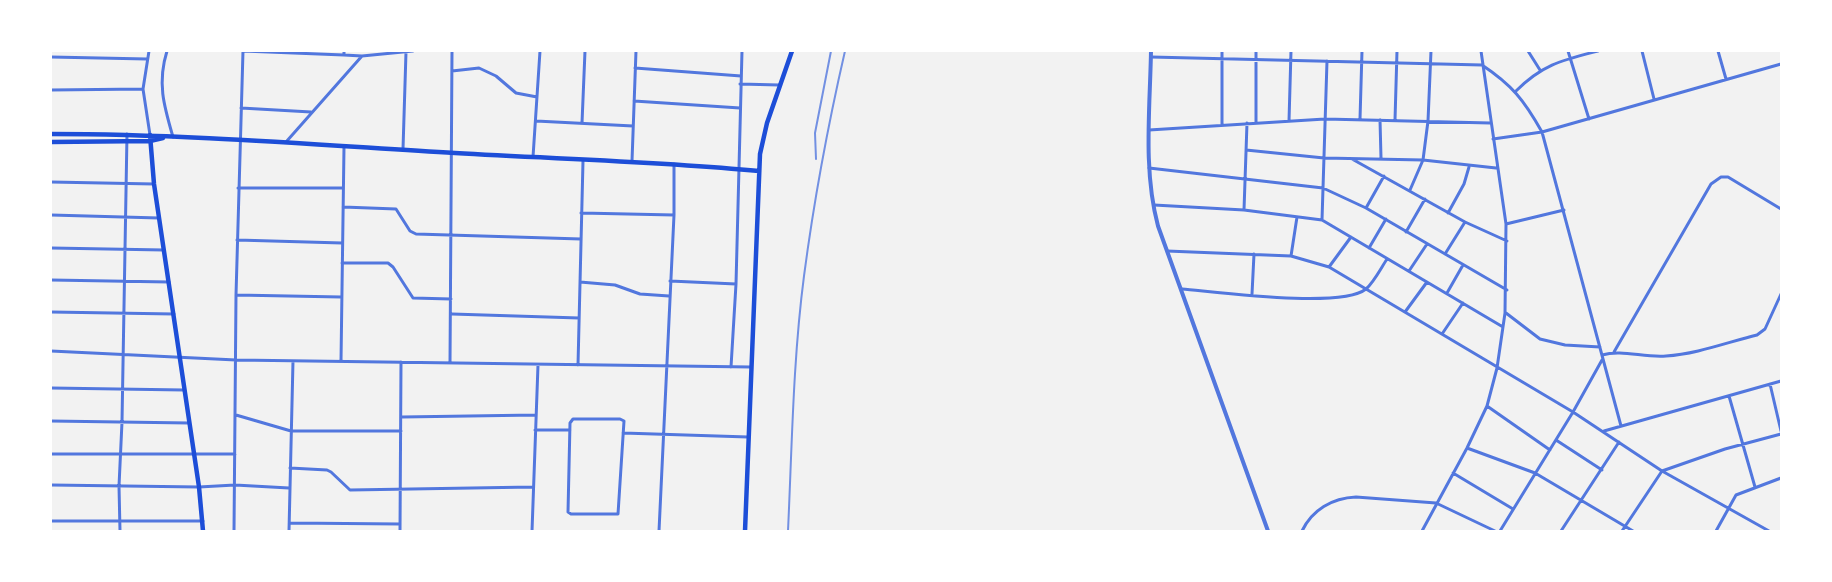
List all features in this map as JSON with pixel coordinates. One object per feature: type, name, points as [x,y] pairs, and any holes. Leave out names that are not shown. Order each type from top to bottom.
[{"type":"main road","points":[[745,531],[759,171],[763,139],[792,51]]},
{"type":"main road","points":[[51,134],[127,134],[240,139],[759,171]]},
{"type":"main road","points":[[150,135],[154,184],[199,487],[203,531]]},
{"type":"main road","points":[[51,142],[150,141],[166,137]]},
{"type":"street","points":[[149,51],[143,89],[150,135]]},
{"type":"street","points":[[167,51],[163,64],[161,90],[173,137]]},
{"type":"street","points":[[234,531],[237,240],[243,51],[344,53],[362,56],[413,51]]},
{"type":"street","points":[[403,149],[406,51]]},
{"type":"street","points":[[450,363],[452,51]]},
{"type":"street","points":[[534,157],[540,51]]},
{"type":"street","points":[[582,123],[585,51]]},
{"type":"street","points":[[632,163],[636,51]]},
{"type":"street","points":[[731,367],[736,284],[742,51]]},
{"type":"street","points":[[1151,51],[1149,168],[1152,205],[1268,531]]},
{"type":"street","points":[[1222,51],[1222,125]]},
{"type":"street","points":[[1256,51],[1256,123]]},
{"type":"street","points":[[1289,121],[1291,51]]},
{"type":"street","points":[[1360,120],[1362,51]]},
{"type":"street","points":[[1395,120],[1397,51]]},
{"type":"street","points":[[1410,190],[1422,160],[1428,121],[1431,51]]},
{"type":"street","points":[[1422,531],[1487,406],[1497,368],[1505,313],[1506,224],[1481,51]]},
{"type":"street","points":[[1528,51],[1540,70]]},
{"type":"street","points":[[1568,51],[1589,119]]},
{"type":"street","points":[[1516,91],[1540,70],[1570,58],[1598,51]]},
{"type":"street","points":[[1642,51],[1654,99]]},
{"type":"street","points":[[1718,51],[1726,79]]},
{"type":"street","points":[[286,142],[362,56]]},
{"type":"street","points":[[51,57],[147,59]]},
{"type":"street","points":[[1151,57],[1482,65],[1516,91],[1542,132],[1621,426]]},
{"type":"street","points":[[1322,220],[1327,62]]},
{"type":"street","points":[[1493,139],[1542,132],[1781,64]]},
{"type":"street","points":[[451,70],[479,68],[496,76],[516,93],[537,97]]},
{"type":"street","points":[[635,68],[741,76]]},
{"type":"street","points":[[740,84],[779,85]]},
{"type":"street","points":[[51,90],[143,89]]},
{"type":"street","points":[[634,100],[740,108]]},
{"type":"street","points":[[241,108],[311,112]]},
{"type":"street","points":[[1149,130],[1325,119],[1490,123]]},
{"type":"street","points":[[1380,120],[1382,158]]},
{"type":"street","points":[[536,121],[633,126]]},
{"type":"street","points":[[1244,210],[1248,123]]},
{"type":"street","points":[[120,531],[127,134]]},
{"type":"street","points":[[340,361],[344,146]]},
{"type":"street","points":[[1246,150],[1324,158],[1422,160],[1497,168]]},
{"type":"street","points":[[1350,158],[1465,222],[1507,241]]},
{"type":"street","points":[[578,365],[583,161]]},
{"type":"street","points":[[659,531],[674,215],[674,164]]},
{"type":"street","points":[[1448,213],[1464,184],[1469,166]]},
{"type":"street","points":[[1149,168],[1323,188],[1386,219],[1507,290]]},
{"type":"street","points":[[1366,208],[1384,176]]},
{"type":"street","points":[[1500,531],[1573,412],[1602,357],[1614,351],[1705,194],[1716,179],[1728,177],[1781,209]]},
{"type":"street","points":[[51,182],[154,184]]},
{"type":"street","points":[[238,188],[344,188]]},
{"type":"street","points":[[1406,232],[1425,199]]},
{"type":"street","points":[[1152,205],[1244,210],[1322,220],[1503,327]]},
{"type":"street","points":[[343,207],[396,209],[413,233],[581,239]]},
{"type":"street","points":[[1506,224],[1564,210]]},
{"type":"street","points":[[581,213],[674,215]]},
{"type":"street","points":[[51,215],[159,218]]},
{"type":"street","points":[[1291,255],[1297,217]]},
{"type":"street","points":[[1369,248],[1386,219]]},
{"type":"street","points":[[1444,254],[1465,222]]},
{"type":"street","points":[[1329,267],[1351,237]]},
{"type":"street","points":[[237,240],[342,243]]},
{"type":"street","points":[[1409,271],[1426,244]]},
{"type":"street","points":[[51,248],[164,250]]},
{"type":"street","points":[[1167,251],[1291,255],[1329,267],[1573,412],[1662,471],[1768,531]]},
{"type":"street","points":[[1252,295],[1254,254]]},
{"type":"street","points":[[1182,289],[1252,295],[1342,297],[1366,289],[1387,259]]},
{"type":"street","points":[[342,263],[388,263],[393,267],[412,298],[451,299]]},
{"type":"street","points":[[1447,293],[1463,265]]},
{"type":"street","points":[[51,280],[169,282]]},
{"type":"street","points":[[670,281],[736,284]]},
{"type":"street","points":[[580,282],[615,285],[640,294],[669,296]]},
{"type":"street","points":[[1405,313],[1427,282]]},
{"type":"street","points":[[1614,351],[1642,356],[1673,355],[1757,335],[1765,329],[1781,294]]},
{"type":"street","points":[[236,295],[341,297]]},
{"type":"street","points":[[1442,334],[1463,303]]},
{"type":"street","points":[[51,312],[174,314]]},
{"type":"street","points":[[1505,313],[1540,339],[1565,345],[1600,347]]},
{"type":"street","points":[[451,314],[579,318]]},
{"type":"street","points":[[51,351],[236,360],[751,367]]},
{"type":"street","points":[[289,531],[293,361]]},
{"type":"street","points":[[400,531],[402,362]]},
{"type":"street","points":[[532,531],[538,364]]},
{"type":"street","points":[[1603,431],[1781,381]]},
{"type":"street","points":[[1622,531],[1662,471],[1781,433],[1770,384]]},
{"type":"street","points":[[51,388],[184,390]]},
{"type":"street","points":[[1730,396],[1755,487]]},
{"type":"street","points":[[1487,406],[1550,450]]},
{"type":"street","points":[[236,415],[291,431],[401,431]]},
{"type":"street","points":[[402,417],[536,415]]},
{"type":"street","points":[[620,418],[624,421],[623,433],[619,513],[616,515],[571,514],[567,511],[570,423],[573,419],[620,418]]},
{"type":"street","points":[[51,421],[189,423]]},
{"type":"street","points":[[535,430],[570,430]]},
{"type":"street","points":[[623,433],[748,437]]},
{"type":"street","points":[[1556,440],[1602,470]]},
{"type":"street","points":[[1561,531],[1619,442]]},
{"type":"street","points":[[1467,448],[1535,473],[1633,531]]},
{"type":"street","points":[[51,454],[236,454]]},
{"type":"street","points":[[290,468],[327,470],[350,490],[533,487]]},
{"type":"street","points":[[1453,473],[1513,509]]},
{"type":"street","points":[[1716,531],[1736,495],[1781,478]]},
{"type":"street","points":[[51,484],[199,487],[235,484],[289,488]]},
{"type":"street","points":[[1302,531],[1309,518],[1320,509],[1329,503],[1345,498],[1436,503],[1495,531]]},
{"type":"street","points":[[51,521],[203,521]]},
{"type":"street","points":[[290,523],[400,524]]},
{"type":"railway","points":[[816,159],[815,133],[831,51]]},
{"type":"railway","points":[[788,531],[800,308],[812,219],[845,51]]}]
